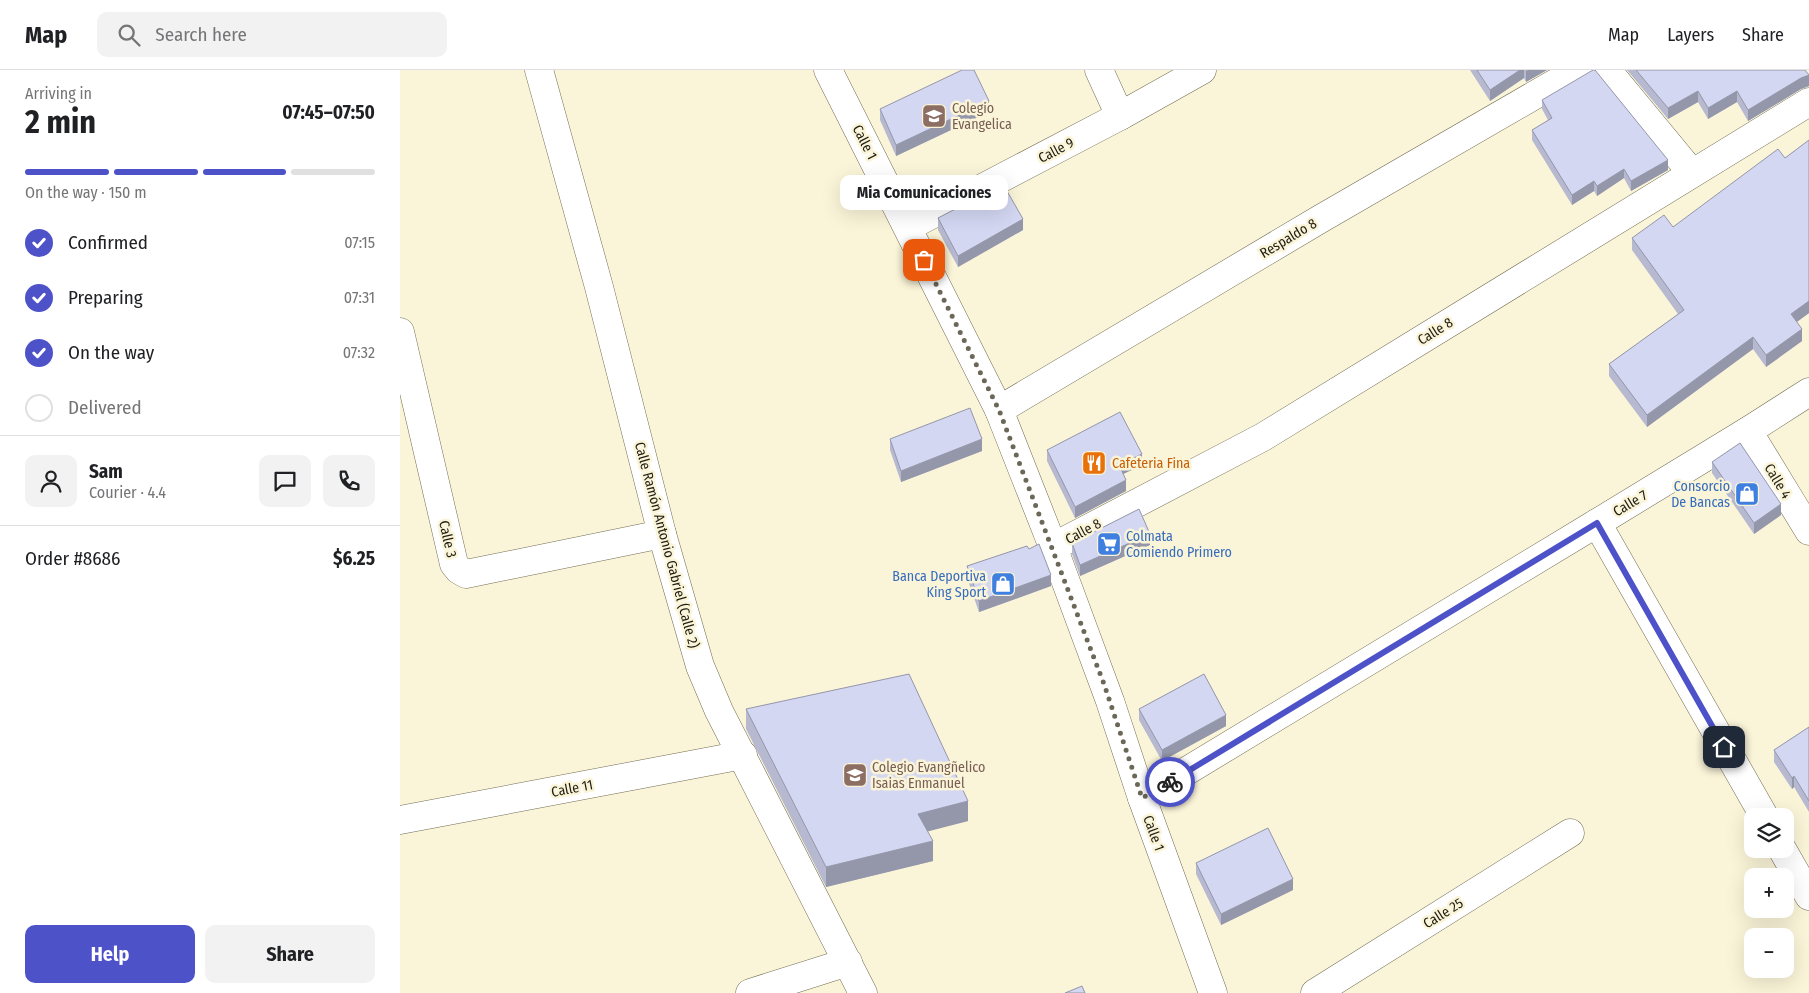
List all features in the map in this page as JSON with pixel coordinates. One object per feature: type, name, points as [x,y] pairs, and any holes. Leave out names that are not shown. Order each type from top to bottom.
[{"type":"street","name":"Calle Ramón Antonio Gabriel (Calle 2)","points":[[539,70],[599,287],[662,534],[700,666],[708,688],[863,993]]},
{"type":"street","name":"Calle 1","points":[[828,70],[999,410],[1053,547],[1110,702],[1142,798],[1213,993]]},
{"type":"street","points":[[1100,70],[1120,116]]},
{"type":"street","name":"Calle 9","points":[[908,228],[1120,116],[1202,70]]},
{"type":"street","name":"Respaldo 8","points":[[999,410],[1330,213],[1578,70]]},
{"type":"street","points":[[1607,70],[1692,172]]},
{"type":"street","name":"Calle 8","points":[[1053,547],[1263,437],[1692,172],[1809,102]]},
{"type":"street","name":"Calle 3","points":[[400,332],[454,564],[459,570],[466,574],[662,534]]},
{"type":"street","name":"Calle 7","points":[[1142,798],[1597,523],[1809,392]]},
{"type":"street","name":"Calle 4","points":[[1748,431],[1809,531]]},
{"type":"street","points":[[1597,523],[1759,808]]},
{"type":"street","name":"Calle 11","points":[[400,820],[743,755]]},
{"type":"street","name":"Calle 25","points":[[1315,993],[1570,833]]},
{"type":"street","points":[[1787,858],[1809,896]]},
{"type":"street","points":[[750,993],[848,962]]},
{"type":"building","name":"Colegio Evangelica","points":[[962,70],[974,70],[989,101],[896,145],[880,109]]},
{"type":"building","points":[[1477,70],[1520,70],[1490,90]]},
{"type":"building","points":[[1595,70],[1668,160],[1631,181],[1624,169],[1597,186],[1594,181],[1572,195],[1532,130],[1552,118],[1542,100]]},
{"type":"building","points":[[1636,70],[1805,70],[1809,75],[1748,110],[1737,91],[1708,108],[1698,91],[1668,108]]},
{"type":"building","points":[[1809,140],[1809,301],[1791,314],[1802,329],[1766,355],[1753,337],[1647,415],[1609,364],[1684,310],[1632,238],[1664,215],[1673,227],[1778,149],[1785,158]]},
{"type":"building","points":[[1003,184],[1023,219],[958,256],[938,218]]},
{"type":"building","points":[[970,408],[982,439],[901,471],[890,439]]},
{"type":"building","name":"Cafeteria Fina","points":[[1120,412],[1142,454],[1119,465],[1126,480],[1075,507],[1047,450]]},
{"type":"building","name":"Consorcio De Bancas","points":[[1740,443],[1781,504],[1754,523],[1712,462]]},
{"type":"building","name":"Colmata Comiendo Primero","points":[[1139,509],[1150,534],[1080,565],[1072,543]]},
{"type":"building","points":[[1039,544],[1051,575],[979,601],[967,566],[1027,546],[1029,549]]},
{"type":"building","name":"Colegio Evangñelico Isaias Enmanuel","points":[[909,674],[968,801],[918,814],[933,841],[826,867],[746,709]]},
{"type":"building","points":[[1204,674],[1226,715],[1162,750],[1139,709]]},
{"type":"building","points":[[1809,727],[1809,801],[1794,776],[1792,778],[1774,750]]},
{"type":"building","points":[[1268,828],[1293,879],[1221,914],[1196,863]]},
{"type":"building","points":[[1082,986],[1085,993],[1065,993]]},
{"type":"way so far","points":[[924,260],[999,410],[1104,684],[1142,798],[1170,782]]},
{"type":"place","name":"Colegio Evangelica","points":[[934,116]]},
{"type":"place","name":"Mia Comunicaciones","points":[[924,260]]},
{"type":"place","name":"Cafeteria Fina","points":[[1094,463]]},
{"type":"place","name":"Consorcio De Bancas","points":[[1747,494]]},
{"type":"place","name":"Colmata Comiendo Primero","points":[[1109,544]]},
{"type":"place","name":"Banca Deportiva King Sport","points":[[1003,584]]},
{"type":"place","name":"Colegio Evangñelico Isaias Enmanuel","points":[[855,775]]},
{"type":"route","points":[[1170,782],[1597,523],[1724,747]]}]
